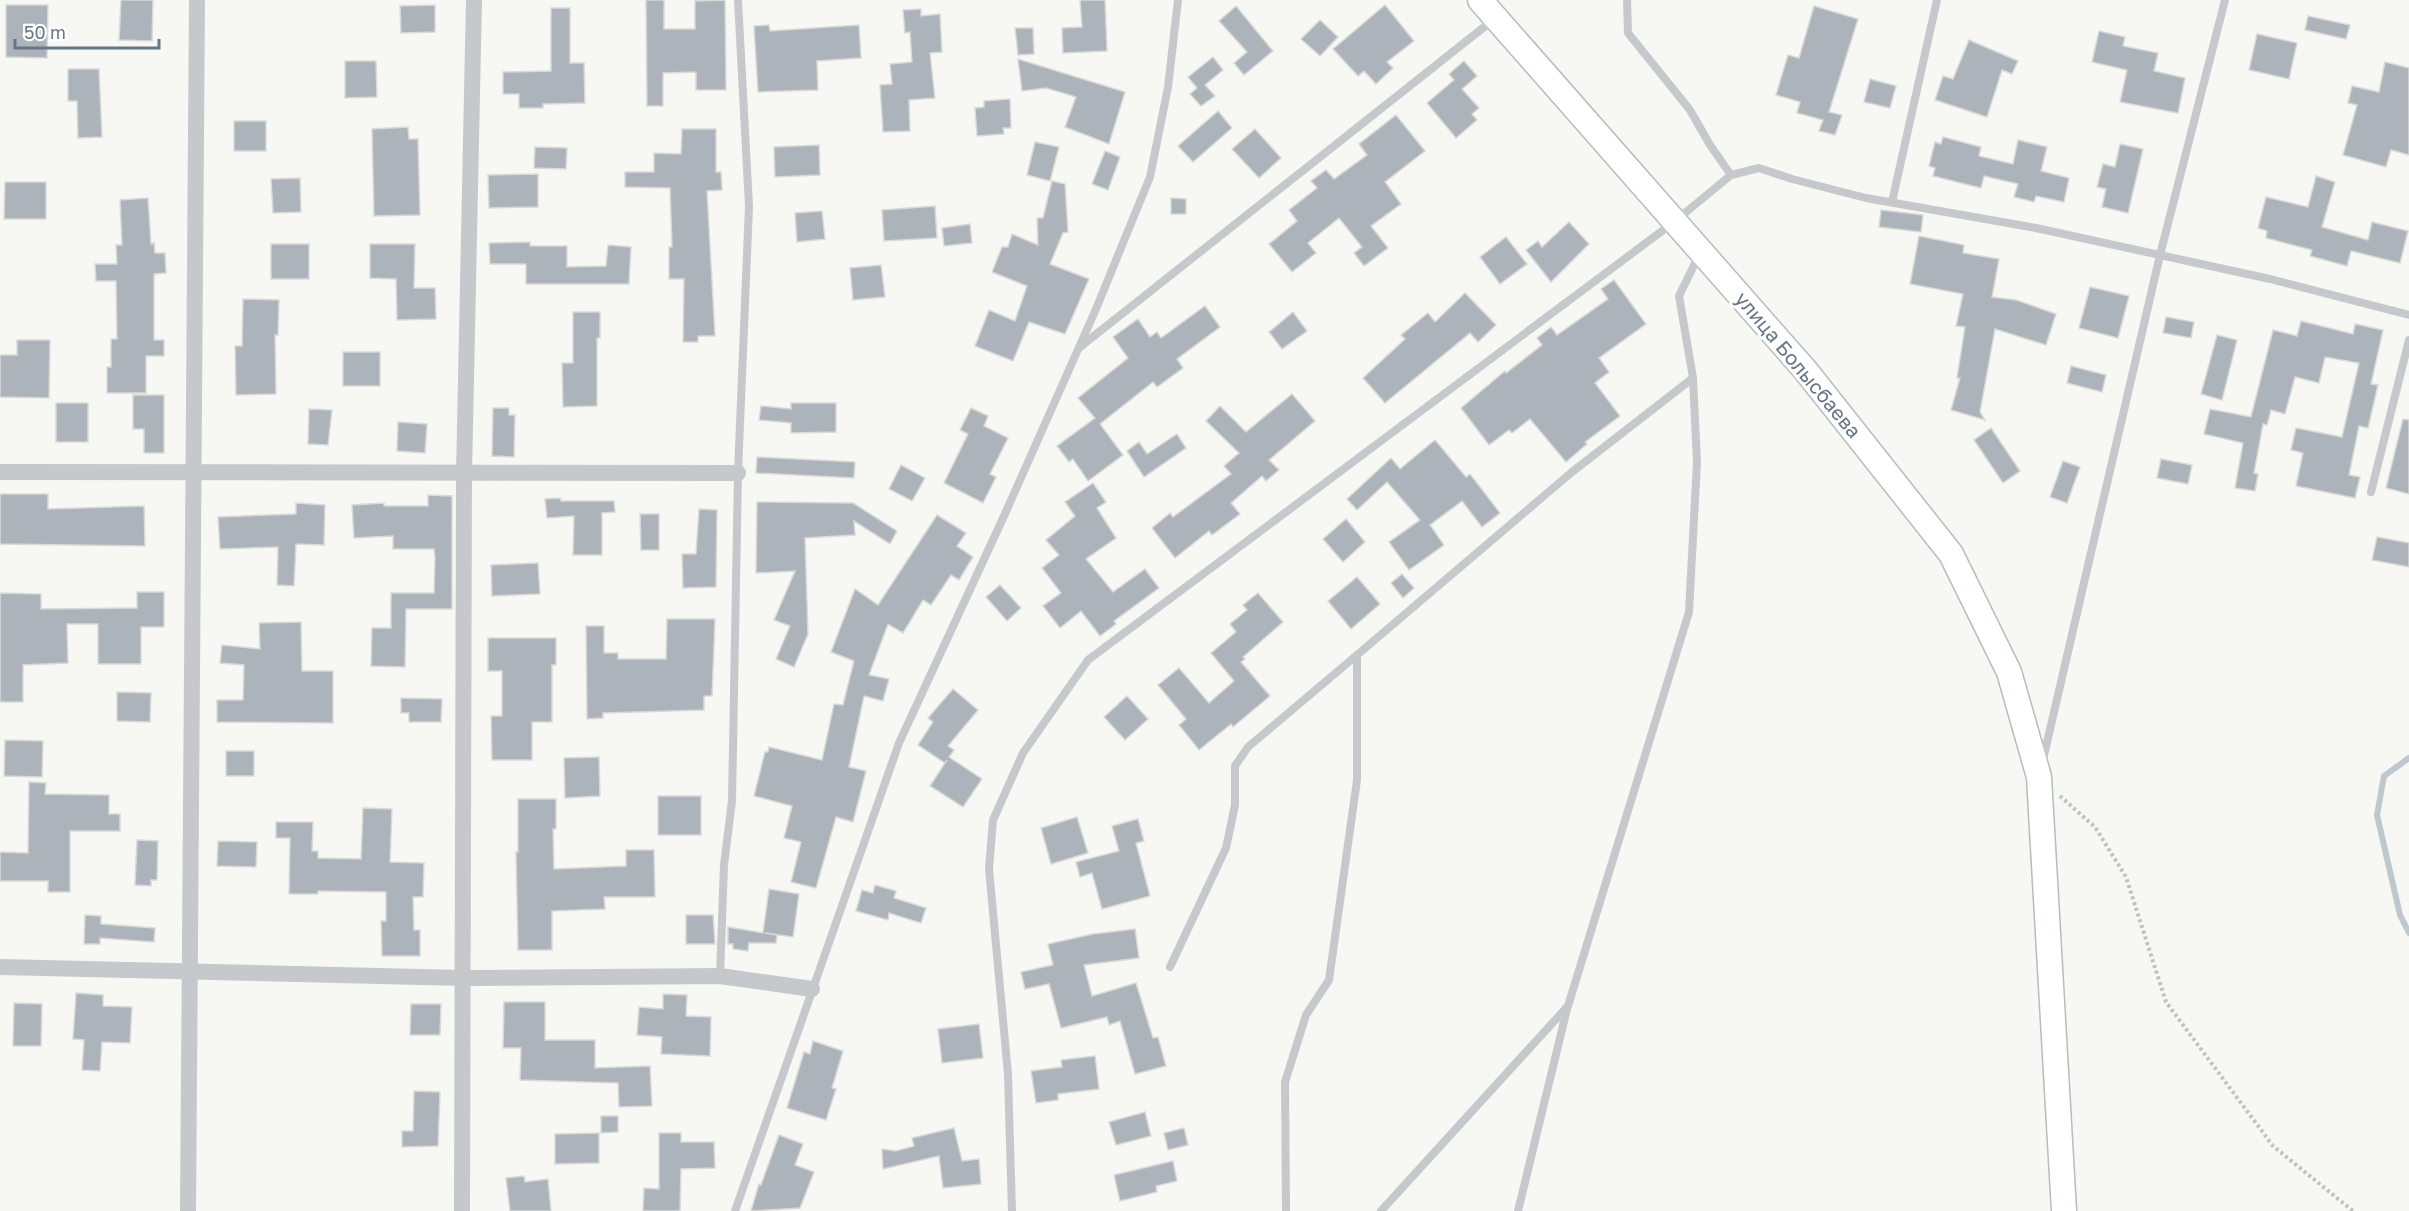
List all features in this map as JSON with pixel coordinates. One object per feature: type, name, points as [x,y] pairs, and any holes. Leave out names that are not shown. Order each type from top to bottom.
[{"type":"street","points":[[188,1211],[197,0]]},
{"type":"street","points":[[462,1211],[464,473],[474,0]]},
{"type":"street","name":"улица Болысбаева","points":[[1480,0],[1806,371],[1951,554],[2009,672],[2039,777],[2064,1211]]},
{"type":"street","points":[[0,472],[738,473]]},
{"type":"street","points":[[0,967],[464,978],[720,976],[812,989]]},
{"type":"lane","points":[[720,976],[724,865],[732,801],[738,473],[749,206],[738,0]]},
{"type":"lane","points":[[735,1211],[899,743],[1078,349],[1150,177],[1168,87],[1178,0]]},
{"type":"lane","points":[[1627,0],[1628,33],[1690,110],[1731,175]]},
{"type":"lane","points":[[1892,202],[1937,0]]},
{"type":"lane","points":[[2039,777],[2160,255],[2225,0]]},
{"type":"lane","points":[[1078,349],[1496,18]]},
{"type":"lane","points":[[1012,1211],[1008,1074],[989,869],[993,820],[1023,753],[1088,660],[1674,222],[1731,175],[1760,168],[1792,179],[1892,202],[2036,228],[2160,255],[2409,315]]},
{"type":"lane","points":[[1518,1211],[1568,1006],[1689,612],[1697,462],[1693,378],[1679,296],[1700,252]]},
{"type":"lane","points":[[2371,492],[2409,340]]},
{"type":"lane","points":[[1170,967],[1227,848],[1235,805],[1235,766],[1248,747],[1572,472],[1693,378]]},
{"type":"lane","points":[[1286,1211],[1285,1082],[1306,1015],[1329,980],[1357,780],[1357,655]]},
{"type":"lane","points":[[1381,1211],[1568,1006]]},
{"type":"path","points":[[2039,777],[2095,827],[2126,877],[2166,1002],[2273,1146],[2353,1211]]},
{"type":"building","points":[[121,0],[153,0],[152,41],[119,40]]},
{"type":"building","points":[[646,0],[664,0],[664,29],[695,29],[695,1],[725,0],[726,90],[696,90],[696,72],[663,73],[663,106],[647,106]]},
{"type":"building","points":[[1080,0],[1105,0],[1107,51],[1063,53],[1062,28],[1082,27]]},
{"type":"building","points":[[6,5],[48,5],[47,58],[6,57]]},
{"type":"building","points":[[435,5],[435,32],[401,33],[400,6]]},
{"type":"building","points":[[1385,5],[1414,41],[1387,62],[1393,68],[1376,84],[1364,71],[1358,76],[1333,49]]},
{"type":"building","points":[[1236,6],[1273,51],[1244,75],[1234,63],[1247,52],[1219,21]]},
{"type":"building","points":[[1814,6],[1858,19],[1829,112],[1842,115],[1835,135],[1819,131],[1823,120],[1797,113],[1800,102],[1776,95],[1788,55],[1799,58]]},
{"type":"building","points":[[551,8],[570,8],[570,63],[584,63],[585,103],[543,104],[543,108],[519,108],[519,94],[503,94],[503,72],[551,71]]},
{"type":"building","points":[[921,9],[921,16],[940,14],[942,52],[930,53],[935,98],[909,100],[910,131],[883,132],[880,85],[892,84],[890,64],[912,62],[910,32],[905,33],[903,10]]},
{"type":"building","points":[[2308,16],[2350,25],[2346,39],[2305,30]]},
{"type":"building","points":[[1320,20],[1338,37],[1320,56],[1301,39]]},
{"type":"building","points":[[769,25],[770,31],[859,25],[861,58],[817,61],[818,90],[758,92],[754,26]]},
{"type":"building","points":[[1015,28],[1033,28],[1034,54],[1018,55]]},
{"type":"building","points":[[2099,31],[2125,37],[2123,46],[2158,53],[2154,71],[2185,78],[2178,113],[2120,102],[2127,70],[2092,62]]},
{"type":"building","points":[[2257,34],[2297,43],[2289,79],[2249,70]]},
{"type":"building","points":[[1969,40],[2018,61],[2012,74],[2002,70],[1987,117],[1935,100],[1943,76],[1953,79]]},
{"type":"building","points":[[1213,57],[1223,70],[1205,85],[1215,96],[1201,106],[1190,94],[1197,88],[1188,77]]},
{"type":"building","points":[[1018,59],[1125,92],[1109,144],[1065,127],[1076,97],[1046,88],[1022,91]]},
{"type":"building","points":[[345,61],[376,61],[377,97],[345,98]]},
{"type":"building","points":[[1464,61],[1477,76],[1462,89],[1479,108],[1472,114],[1477,120],[1456,138],[1427,103],[1454,80],[1449,74]]},
{"type":"building","points":[[2385,62],[2409,68],[2409,155],[2391,150],[2386,167],[2343,155],[2357,105],[2348,103],[2352,86],[2379,92]]},
{"type":"building","points":[[68,69],[99,69],[102,137],[78,138],[77,101],[68,101]]},
{"type":"building","points":[[1870,79],[1896,86],[1890,108],[1864,102]]},
{"type":"building","points":[[1010,99],[1011,128],[1003,128],[1004,134],[977,136],[975,108],[984,107],[984,101]]},
{"type":"building","points":[[1218,111],[1232,128],[1193,162],[1178,146]]},
{"type":"building","points":[[1396,115],[1425,151],[1385,182],[1401,204],[1371,226],[1388,248],[1364,266],[1354,253],[1362,247],[1339,218],[1308,243],[1316,253],[1292,272],[1269,244],[1297,221],[1289,210],[1317,188],[1311,181],[1326,170],[1334,179],[1367,155],[1359,144]]},
{"type":"building","points":[[234,121],[266,121],[266,151],[234,151]]},
{"type":"building","points":[[408,127],[409,139],[418,139],[420,215],[374,216],[372,129]]},
{"type":"building","points":[[682,129],[716,129],[716,172],[721,172],[722,190],[707,191],[715,336],[698,336],[698,342],[683,342],[684,279],[669,279],[669,247],[672,247],[670,188],[625,187],[625,172],[654,172],[654,153],[681,154]]},
{"type":"building","points":[[1255,129],[1281,158],[1259,178],[1232,149]]},
{"type":"building","points":[[1943,137],[1981,147],[1979,156],[2013,164],[2018,140],[2047,147],[2041,171],[2069,178],[2064,202],[2036,196],[2034,202],[2014,197],[2018,184],[1984,176],[1981,188],[1933,176],[1935,168],[1929,166],[1935,142],[1941,144]]},
{"type":"building","points":[[1035,142],[1059,147],[1050,181],[1027,175]]},
{"type":"building","points":[[2120,144],[2143,149],[2128,213],[2102,207],[2106,189],[2097,187],[2103,164],[2115,167]]},
{"type":"building","points":[[819,145],[820,175],[775,177],[774,147]]},
{"type":"building","points":[[535,147],[567,148],[566,169],[534,168]]},
{"type":"building","points":[[1105,151],[1120,157],[1108,190],[1092,184]]},
{"type":"building","points":[[538,174],[538,207],[489,208],[488,175]]},
{"type":"building","points":[[2316,176],[2335,182],[2322,227],[2368,240],[2372,222],[2408,231],[2400,263],[2351,251],[2347,266],[2310,256],[2312,250],[2266,238],[2267,231],[2258,228],[2266,197],[2308,207]]},
{"type":"building","points":[[300,178],[301,212],[273,213],[271,179]]},
{"type":"building","points":[[1052,181],[1065,184],[1068,232],[1063,233],[1050,264],[1089,279],[1065,334],[1029,322],[1013,361],[975,346],[989,310],[1015,321],[1027,286],[992,272],[1002,247],[1008,247],[1012,234],[1038,245],[1037,218],[1043,218]]},
{"type":"building","points":[[5,182],[46,182],[46,219],[4,219]]},
{"type":"building","points":[[148,198],[151,244],[154,243],[155,253],[165,253],[166,273],[154,274],[154,340],[164,340],[164,356],[146,356],[146,393],[107,393],[107,367],[111,367],[111,339],[117,339],[116,281],[96,281],[95,264],[117,264],[116,245],[122,245],[120,200]]},
{"type":"building","points":[[1171,198],[1186,199],[1186,214],[1171,214]]},
{"type":"building","points":[[935,206],[937,238],[884,241],[882,210]]},
{"type":"building","points":[[1881,210],[1923,215],[1921,232],[1879,227]]},
{"type":"building","points":[[822,211],[825,239],[797,242],[795,213]]},
{"type":"building","points":[[1569,222],[1589,244],[1551,282],[1526,250],[1538,241],[1542,247]]},
{"type":"building","points":[[970,224],[972,243],[944,246],[942,228]]},
{"type":"building","points":[[1919,236],[1964,245],[1963,253],[1999,259],[1992,297],[2016,300],[2056,314],[2046,345],[1995,329],[1980,412],[1985,420],[1951,410],[1960,378],[1957,378],[1965,327],[1956,326],[1963,294],[1910,284]]},
{"type":"building","points":[[1506,237],[1527,264],[1500,284],[1480,257]]},
{"type":"building","points":[[530,242],[530,246],[567,246],[567,267],[606,266],[608,245],[631,247],[629,284],[526,284],[526,264],[490,264],[489,243]]},
{"type":"building","points":[[271,244],[309,244],[309,279],[271,279]]},
{"type":"building","points":[[370,244],[415,244],[414,288],[435,288],[436,319],[397,320],[396,279],[370,278]]},
{"type":"building","points":[[881,265],[885,297],[853,300],[850,268]]},
{"type":"building","points":[[1614,280],[1646,324],[1599,358],[1609,372],[1595,383],[1620,416],[1585,442],[1587,444],[1566,462],[1530,419],[1512,433],[1509,430],[1489,445],[1461,408],[1505,371],[1506,373],[1542,345],[1537,338],[1551,327],[1557,335],[1608,299],[1601,289]]},
{"type":"building","points":[[2090,287],[2129,296],[2118,338],[2079,328]]},
{"type":"building","points":[[1465,293],[1496,325],[1478,342],[1470,333],[1385,403],[1363,378],[1405,339],[1401,335],[1428,313],[1435,322]]},
{"type":"building","points":[[243,299],[279,300],[278,335],[275,335],[276,394],[236,395],[235,346],[242,346]]},
{"type":"building","points":[[1205,306],[1220,327],[1177,359],[1183,368],[1157,387],[1153,382],[1100,424],[1123,455],[1088,481],[1073,459],[1069,462],[1057,446],[1095,418],[1078,398],[1128,358],[1113,337],[1138,319],[1150,337],[1157,332],[1161,338]]},
{"type":"building","points":[[573,312],[600,312],[600,338],[597,338],[597,406],[563,407],[562,363],[573,363]]},
{"type":"building","points":[[1293,312],[1307,331],[1282,349],[1269,332]]},
{"type":"building","points":[[2166,317],[2194,322],[2191,338],[2163,333]]},
{"type":"building","points":[[2301,321],[2353,334],[2355,324],[2383,330],[2371,384],[2378,385],[2368,428],[2359,426],[2349,475],[2360,477],[2355,498],[2296,486],[2303,453],[2291,450],[2296,428],[2342,437],[2359,363],[2325,357],[2319,383],[2295,377],[2285,414],[2271,410],[2267,425],[2263,424],[2254,473],[2258,474],[2255,491],[2235,488],[2243,443],[2204,434],[2210,409],[2251,417],[2273,330],[2297,336]]},
{"type":"building","points":[[2217,335],[2237,340],[2222,400],[2201,394]]},
{"type":"building","points":[[17,340],[50,340],[49,398],[0,397],[0,355],[17,355]]},
{"type":"building","points":[[343,352],[380,352],[380,386],[343,386]]},
{"type":"building","points":[[2071,366],[2106,375],[2102,392],[2067,383]]},
{"type":"building","points":[[1292,394],[1315,421],[1269,460],[1279,470],[1266,481],[1262,476],[1231,503],[1240,514],[1212,535],[1209,531],[1175,558],[1152,528],[1170,513],[1173,517],[1231,474],[1224,466],[1239,453],[1206,421],[1220,406],[1246,432]]},
{"type":"building","points":[[133,395],[164,395],[164,453],[144,453],[144,429],[133,429]]},
{"type":"building","points":[[56,403],[88,403],[88,442],[56,442]]},
{"type":"building","points":[[791,403],[836,403],[836,432],[791,433],[791,423],[759,420],[761,406],[791,409]]},
{"type":"building","points":[[493,408],[509,408],[509,415],[515,415],[514,457],[492,456]]},
{"type":"building","points":[[971,408],[988,416],[984,426],[1008,438],[990,474],[996,477],[983,503],[944,483],[968,434],[960,430]]},
{"type":"building","points":[[309,409],[332,410],[328,445],[308,444]]},
{"type":"building","points":[[2403,419],[2409,420],[2409,494],[2386,488]]},
{"type":"building","points":[[398,422],[427,424],[425,453],[397,451]]},
{"type":"building","points":[[1991,428],[2020,471],[2003,483],[1974,440]]},
{"type":"building","points":[[1177,434],[1186,448],[1144,477],[1127,451],[1139,442],[1147,454]]},
{"type":"building","points":[[1435,440],[1466,477],[1470,474],[1500,513],[1482,527],[1462,501],[1430,525],[1444,545],[1409,570],[1389,542],[1420,520],[1387,482],[1357,510],[1347,499],[1391,458],[1400,469]]},
{"type":"building","points":[[757,457],[855,462],[854,478],[756,473]]},
{"type":"building","points":[[2161,459],[2192,465],[2188,484],[2157,478]]},
{"type":"building","points":[[2063,461],[2080,467],[2067,503],[2050,497]]},
{"type":"building","points":[[901,465],[925,478],[912,501],[889,489]]},
{"type":"building","points":[[1093,483],[1106,502],[1097,508],[1116,538],[1086,559],[1113,592],[1145,569],[1159,588],[1114,621],[1116,624],[1100,636],[1081,611],[1060,628],[1043,606],[1061,593],[1042,568],[1059,555],[1046,540],[1075,516],[1065,502]]},
{"type":"building","points":[[0,494],[48,494],[48,509],[144,506],[145,546],[0,544]]},
{"type":"building","points":[[428,495],[452,496],[452,609],[406,609],[405,667],[371,666],[372,628],[391,628],[391,593],[434,593],[434,549],[393,549],[393,536],[354,538],[352,505],[384,503],[384,506],[428,506]]},
{"type":"building","points":[[560,498],[561,501],[614,501],[615,512],[602,513],[602,555],[573,555],[574,516],[547,518],[545,499]]},
{"type":"building","points":[[757,502],[853,503],[897,531],[890,544],[854,521],[855,535],[805,538],[808,634],[794,667],[776,659],[790,626],[774,620],[795,571],[756,573]]},
{"type":"building","points":[[296,503],[325,505],[324,545],[296,544],[294,586],[277,585],[278,547],[220,549],[218,517],[296,514]]},
{"type":"building","points":[[699,509],[717,510],[716,587],[683,588],[682,554],[696,554]]},
{"type":"building","points":[[640,514],[659,514],[659,550],[641,550]]},
{"type":"building","points":[[937,515],[966,533],[957,546],[973,557],[959,580],[951,575],[931,605],[923,600],[903,633],[888,624],[869,675],[889,679],[883,701],[864,696],[849,767],[866,771],[853,822],[836,817],[816,888],[791,882],[801,842],[784,838],[792,806],[754,796],[765,752],[768,752],[769,747],[822,760],[834,704],[843,705],[854,661],[831,652],[855,589],[878,605]]},
{"type":"building","points":[[1346,519],[1365,542],[1343,562],[1323,539]]},
{"type":"building","points":[[2377,537],[2409,543],[2409,567],[2372,560]]},
{"type":"building","points":[[538,563],[540,594],[492,596],[491,565]]},
{"type":"building","points":[[1402,574],[1414,588],[1403,598],[1391,583]]},
{"type":"building","points":[[1357,577],[1380,604],[1351,629],[1328,601]]},
{"type":"building","points":[[1000,585],[1021,608],[1007,621],[986,597]]},
{"type":"building","points":[[137,592],[164,592],[164,627],[141,627],[141,664],[98,664],[98,624],[67,624],[68,663],[23,665],[23,702],[0,702],[0,593],[41,594],[41,609],[137,608]]},
{"type":"building","points":[[1258,593],[1283,622],[1243,657],[1245,659],[1241,662],[1270,696],[1233,727],[1231,724],[1199,750],[1179,725],[1186,719],[1158,685],[1179,668],[1209,703],[1234,681],[1211,653],[1236,632],[1230,624],[1247,610],[1243,605]]},
{"type":"building","points":[[667,619],[715,619],[712,696],[704,696],[704,710],[603,713],[603,718],[587,719],[586,626],[604,626],[604,653],[618,653],[618,659],[666,659]]},
{"type":"building","points":[[301,622],[302,671],[333,671],[333,723],[217,722],[217,700],[243,700],[244,665],[220,663],[222,645],[260,649],[259,623]]},
{"type":"building","points":[[488,638],[556,638],[556,665],[552,665],[552,722],[532,722],[532,760],[492,760],[491,716],[502,716],[502,671],[488,671]]},
{"type":"building","points":[[953,689],[978,710],[948,746],[954,750],[949,757],[982,779],[963,807],[930,786],[947,760],[945,763],[918,745],[933,722],[928,718]]},
{"type":"building","points":[[117,692],[151,693],[150,722],[117,721]]},
{"type":"building","points":[[1127,696],[1148,719],[1125,740],[1104,717]]},
{"type":"building","points":[[401,698],[442,699],[441,722],[409,722],[409,713],[401,713]]},
{"type":"building","points":[[5,740],[43,741],[42,777],[4,776]]},
{"type":"building","points":[[226,751],[254,751],[254,776],[226,776]]},
{"type":"building","points":[[599,757],[600,796],[565,798],[564,758]]},
{"type":"building","points":[[29,782],[46,783],[45,794],[109,795],[109,814],[120,814],[120,831],[70,831],[70,892],[48,892],[48,881],[0,881],[0,852],[28,853]]},
{"type":"building","points":[[658,796],[701,796],[701,835],[658,835]]},
{"type":"building","points":[[518,799],[556,799],[556,829],[553,829],[554,869],[626,866],[626,850],[654,850],[655,897],[604,897],[605,909],[552,911],[552,950],[518,950],[516,852],[518,852]]},
{"type":"building","points":[[363,808],[392,809],[390,862],[424,863],[423,897],[413,897],[414,930],[420,930],[420,956],[382,956],[381,921],[386,921],[386,892],[318,891],[318,894],[289,894],[290,838],[276,838],[276,822],[313,822],[312,851],[318,851],[318,858],[361,859]]},
{"type":"building","points":[[1077,817],[1088,853],[1051,864],[1041,828]]},
{"type":"building","points":[[1138,819],[1144,841],[1136,843],[1150,896],[1102,909],[1092,873],[1080,877],[1076,862],[1119,851],[1112,826]]},
{"type":"building","points":[[137,840],[158,841],[157,880],[151,880],[151,886],[135,885]]},
{"type":"building","points":[[218,841],[257,842],[256,867],[217,866]]},
{"type":"building","points":[[875,885],[896,891],[894,898],[926,908],[921,923],[889,913],[888,920],[856,911],[862,890],[873,893]]},
{"type":"building","points":[[769,889],[799,894],[793,937],[765,933],[777,935],[776,943],[749,943],[748,951],[733,949],[733,944],[728,944],[728,927],[763,933]]},
{"type":"building","points":[[85,915],[101,916],[101,924],[155,928],[154,942],[100,938],[100,944],[84,944]]},
{"type":"building","points":[[686,915],[713,915],[715,944],[686,944]]},
{"type":"building","points":[[1135,929],[1139,958],[1084,965],[1092,996],[1136,983],[1153,1038],[1158,1037],[1166,1066],[1135,1074],[1120,1021],[1109,1025],[1107,1017],[1061,1028],[1049,984],[1025,989],[1021,972],[1053,965],[1048,944],[1093,934]]},
{"type":"building","points":[[76,993],[103,995],[103,1006],[132,1007],[130,1043],[102,1042],[100,1071],[82,1070],[84,1040],[73,1039]]},
{"type":"building","points":[[663,994],[687,995],[686,1016],[711,1017],[710,1056],[661,1054],[662,1037],[637,1035],[639,1007],[663,1009]]},
{"type":"building","points":[[504,1002],[545,1002],[545,1040],[595,1040],[595,1068],[650,1066],[652,1106],[619,1107],[618,1083],[520,1080],[521,1048],[503,1048]]},
{"type":"building","points":[[14,1003],[42,1004],[41,1046],[13,1046]]},
{"type":"building","points":[[411,1004],[441,1004],[440,1035],[410,1035]]},
{"type":"building","points":[[979,1024],[983,1058],[942,1063],[938,1029]]},
{"type":"building","points":[[813,1041],[843,1051],[832,1088],[836,1089],[826,1120],[787,1108],[804,1052],[810,1054]]},
{"type":"building","points":[[1095,1056],[1099,1089],[1058,1094],[1058,1100],[1036,1103],[1031,1071],[1062,1067],[1061,1060]]},
{"type":"building","points":[[414,1091],[440,1092],[438,1146],[402,1147],[402,1131],[413,1131]]},
{"type":"building","points":[[1145,1112],[1151,1136],[1116,1145],[1109,1122]]},
{"type":"building","points":[[601,1116],[618,1116],[618,1132],[601,1133]]},
{"type":"building","points":[[954,1128],[962,1161],[979,1159],[981,1184],[943,1188],[939,1156],[883,1169],[882,1149],[896,1151],[914,1146],[912,1138]]},
{"type":"building","points":[[1184,1128],[1188,1145],[1168,1150],[1164,1133]]},
{"type":"building","points":[[599,1133],[599,1163],[555,1164],[555,1134]]},
{"type":"building","points":[[659,1133],[681,1133],[681,1142],[714,1142],[715,1168],[681,1169],[680,1211],[643,1211],[644,1188],[659,1189]]},
{"type":"building","points":[[779,1135],[803,1144],[795,1165],[814,1172],[800,1208],[751,1211],[759,1184],[761,1185]]},
{"type":"building","points":[[1173,1161],[1177,1181],[1156,1186],[1157,1192],[1120,1201],[1114,1175]]},
{"type":"building","points":[[524,1176],[525,1182],[548,1179],[551,1211],[510,1211],[506,1178]]},
{"type":"waterway","points":[[2409,758],[2384,776],[2377,815],[2400,915],[2409,933]]}]
